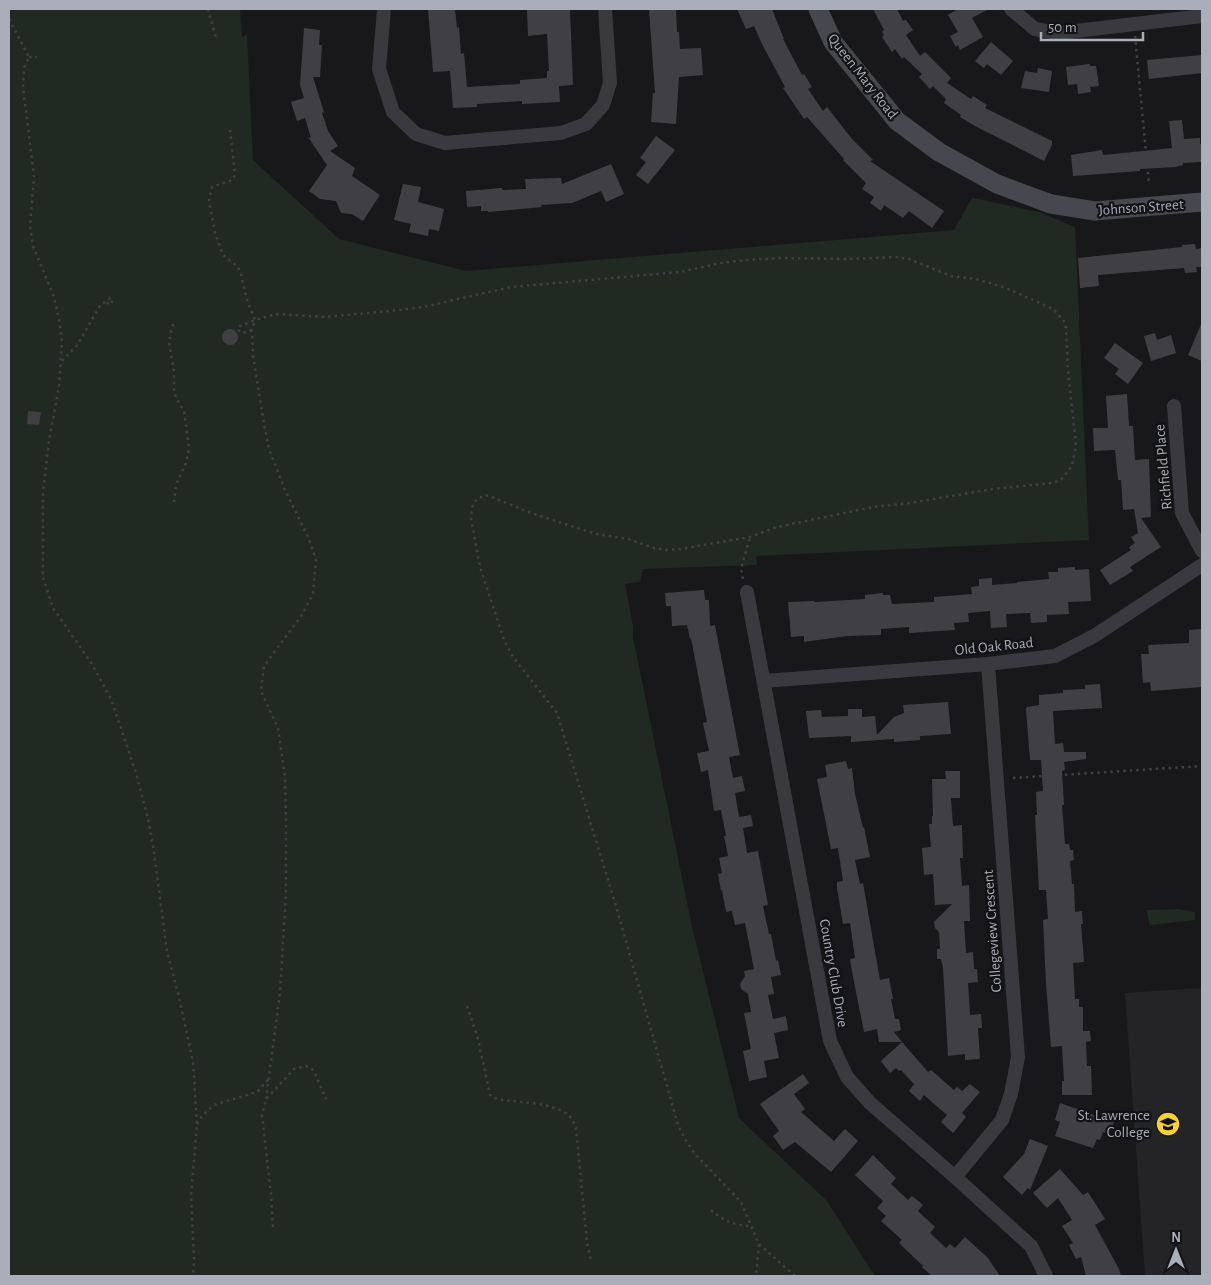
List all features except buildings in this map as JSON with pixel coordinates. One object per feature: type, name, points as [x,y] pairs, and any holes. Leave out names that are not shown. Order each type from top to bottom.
[{"type":"street","points":[[384,9],[378,69],[393,112],[416,134],[445,143],[561,134],[586,124],[603,105],[610,83],[605,9]]},
{"type":"street","name":"Queen Mary Road","points":[[818,9],[832,42],[897,121],[939,152],[989,180],[1051,204]]},
{"type":"street","points":[[1011,9],[1035,29],[1059,33],[1202,16]]},
{"type":"street","name":"Johnson Street","points":[[1051,204],[1095,211],[1202,202]]},
{"type":"street","name":"Richfield Place","points":[[1174,406],[1182,512],[1202,552]]},
{"type":"street","name":"Old Oak Road","points":[[764,681],[988,664],[1055,656],[1094,636],[1202,565]]},
{"type":"street","name":"Country Club Drive","points":[[745,588],[764,681],[830,1041],[847,1077],[870,1103],[955,1176],[1031,1246],[1046,1276]]},
{"type":"street","name":"Collegeview Crescent","points":[[955,1176],[1002,1120],[1011,1094],[1018,1057],[988,664]]},
{"type":"path","points":[[208,9],[216,38]]},
{"type":"path","points":[[9,19],[29,57]]},
{"type":"path","points":[[1134,24],[1149,184]]},
{"type":"path","points":[[29,57],[37,57]]},
{"type":"path","points":[[29,57],[24,68],[23,86],[34,176],[30,226],[33,246],[54,297],[60,324],[61,362],[44,484],[43,577],[53,608],[92,664],[111,699],[136,773],[148,819],[167,952],[193,1062],[197,1125],[190,1195],[194,1258],[193,1276]]},
{"type":"path","points":[[230,130],[235,175],[232,180],[212,187],[208,200],[210,215],[224,255],[238,267],[247,300],[255,320],[252,330],[257,380],[269,449],[285,490],[309,538],[316,560],[313,594],[301,616],[264,666],[261,690],[278,728],[285,777],[286,819],[283,954],[277,1026],[262,1115],[272,1194],[273,1227]]},
{"type":"path","points":[[252,330],[243,333],[239,331],[238,327],[276,314],[325,317],[400,310],[423,307],[511,287],[680,272],[721,263],[781,258],[846,259],[886,256],[908,259],[950,276],[976,279],[1006,288],[1048,306],[1060,314],[1066,328],[1068,370],[1076,446],[1072,466],[1061,480],[1052,483],[1001,488],[873,507],[777,527],[750,537],[666,550],[628,539],[596,534],[531,513],[489,496],[484,495],[478,498],[472,508],[471,518],[478,559],[504,640],[513,657],[558,713],[678,1124],[696,1155],[741,1202],[759,1244],[795,1276]]},
{"type":"path","points":[[61,362],[77,345],[100,306],[105,301]]},
{"type":"path","points":[[173,324],[169,342],[174,372],[174,391],[184,411],[189,448],[186,463],[176,485],[174,502]]},
{"type":"path","points":[[745,588],[741,569],[750,537]]},
{"type":"path","points":[[1013,778],[1202,766]]},
{"type":"path","points":[[467,1006],[478,1039],[490,1095],[502,1100],[554,1108],[567,1114],[576,1128],[585,1227],[591,1260]]},
{"type":"path","points":[[266,1099],[294,1069],[306,1066],[315,1073],[326,1099]]},
{"type":"path","points":[[197,1125],[203,1114],[214,1105],[257,1092],[268,1080]]},
{"type":"path","points":[[711,1210],[720,1218],[730,1223],[750,1226]]},
{"type":"path","points":[[756,1276],[759,1244]]},
{"type":"shaded area","points":[[9,9],[240,9],[242,37],[247,35],[253,160],[339,239],[466,271],[954,230],[972,198],[1039,212],[1075,227],[1089,540],[756,556],[757,565],[643,569],[640,582],[625,584],[633,626],[633,637],[691,922],[739,1118],[827,1201],[875,1276],[9,1276]]},
{"type":"shaded area","points":[[1178,909],[1195,912],[1195,920],[1150,925],[1146,910]]},
{"type":"shaded area","name":"St. Lawrence College","points":[[1202,988],[1202,1276],[1145,1276],[1125,993]]},
{"type":"place","name":"St. Lawrence College","points":[[1168,1124]]}]
